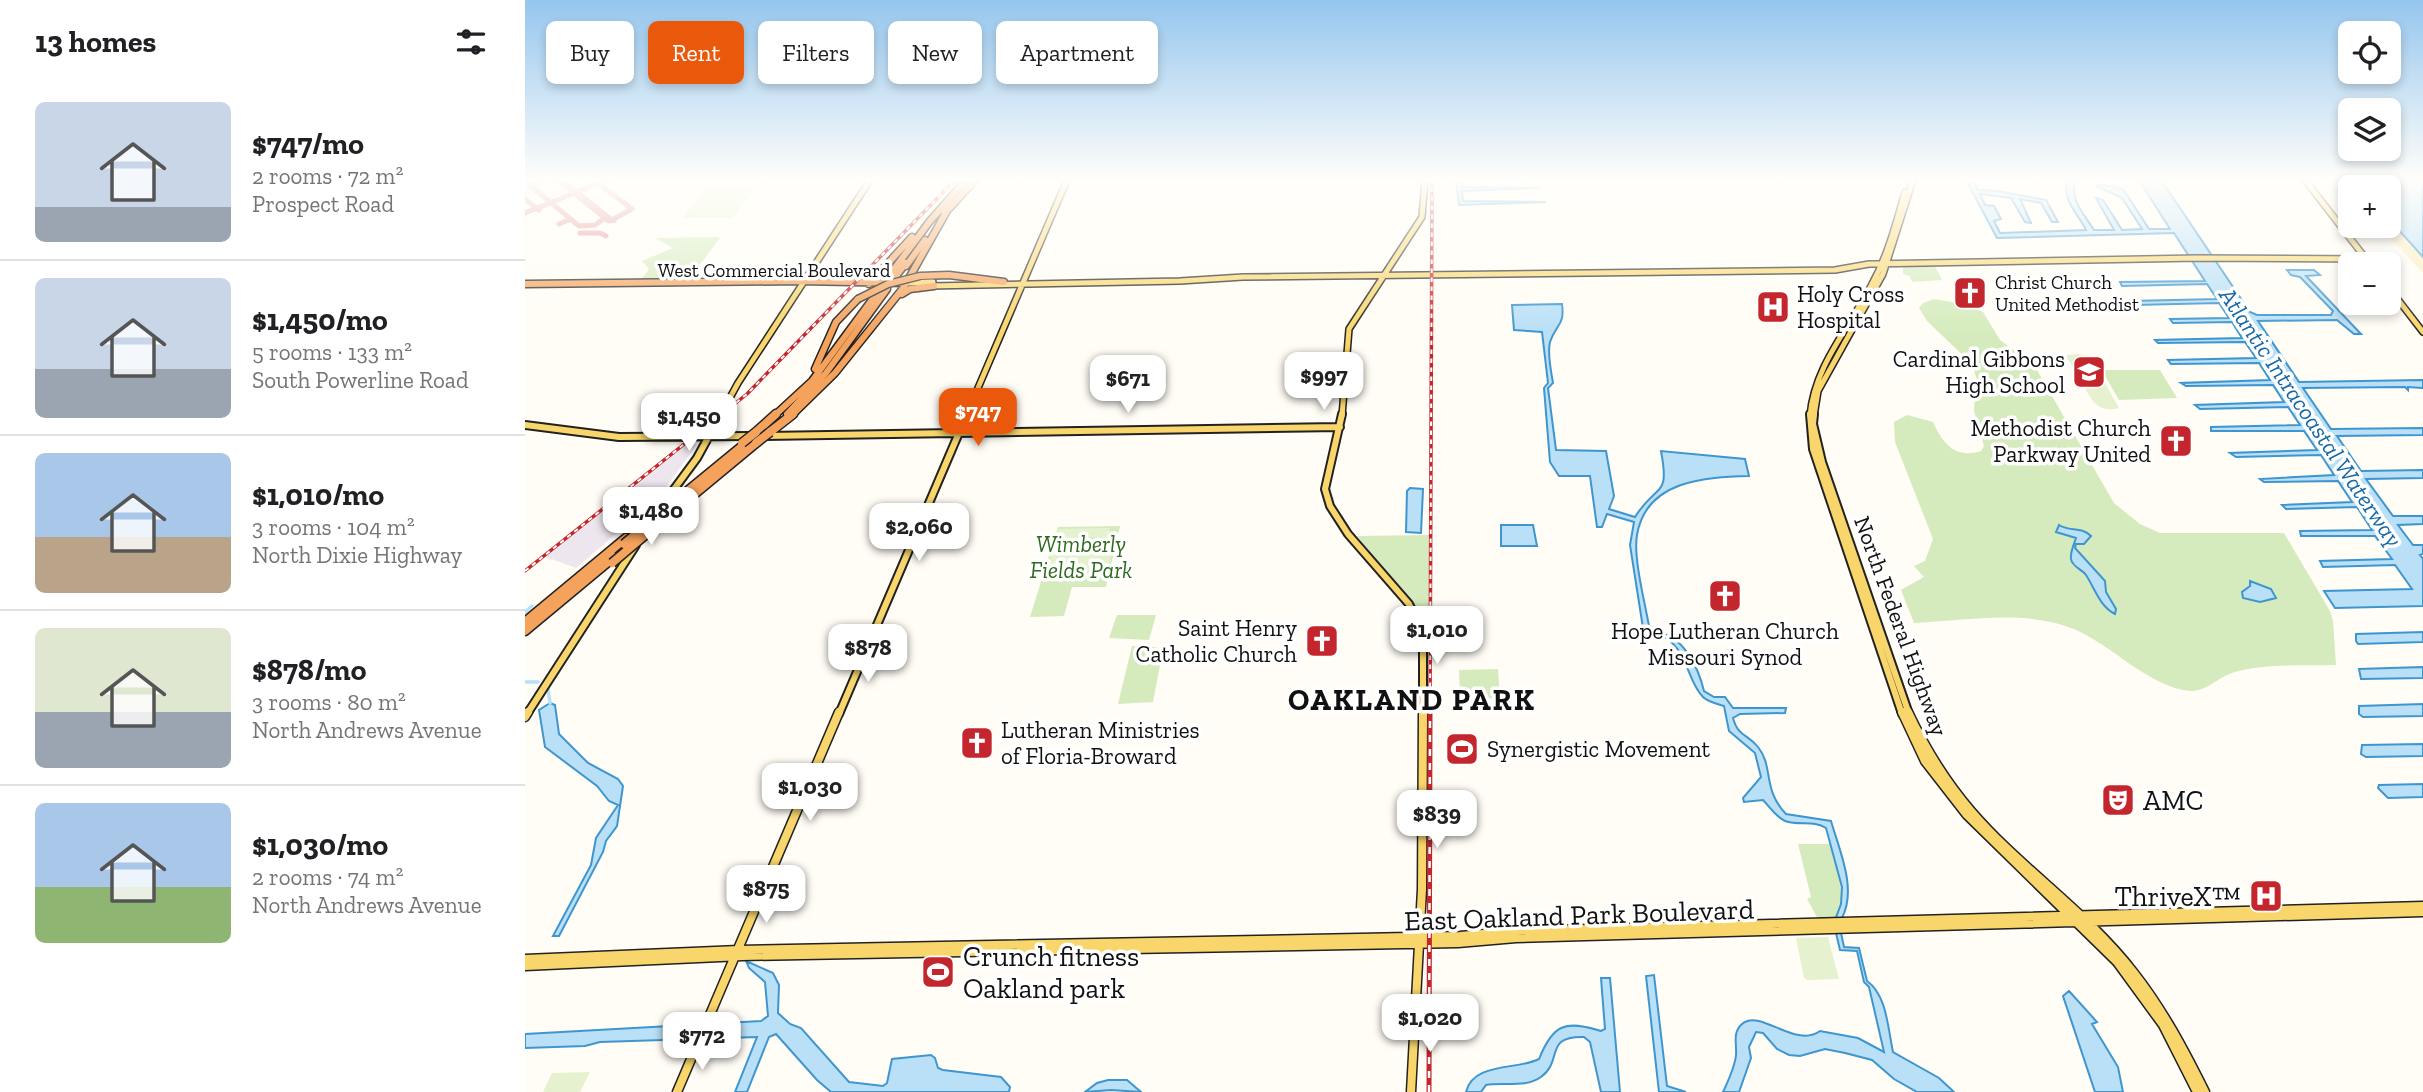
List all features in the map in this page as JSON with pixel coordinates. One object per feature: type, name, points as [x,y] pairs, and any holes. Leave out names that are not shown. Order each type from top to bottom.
[{"type":"highway","points":[[870,285],[918,231]]},
{"type":"highway","points":[[525,624],[667,505],[763,432],[825,379],[925,231]]},
{"type":"highway","points":[[888,285],[926,231]]},
{"type":"highway","points":[[763,432],[812,381],[931,231]]},
{"type":"highway","points":[[525,634],[749,443],[797,412],[824,386],[907,282],[936,231]]},
{"type":"highway","points":[[855,285],[877,274]]},
{"type":"highway","points":[[793,400],[817,367],[837,321],[858,299],[891,283],[920,276],[949,275],[1004,282]]},
{"type":"highway","name":"West Commercial Boulevard","points":[[525,285],[799,282],[870,285],[913,281],[931,284]]},
{"type":"highway","points":[[694,285],[726,282]]},
{"type":"highway","name":"West Commercial Boulevard","points":[[525,285],[799,282]]},
{"type":"highway","points":[[885,310],[906,291],[931,284]]},
{"type":"highway","points":[[840,344],[867,294],[855,285]]},
{"type":"main road","points":[[525,717],[662,497],[706,438],[717,410],[835,231]]},
{"type":"main road","points":[[677,1092],[1044,231]]},
{"type":"main road","points":[[1411,1092],[1420,940],[1424,637],[1416,614],[1402,601],[1349,534],[1329,503],[1325,489],[1340,427],[1349,329],[1414,231]]},
{"type":"main road","name":"North Federal Highway","points":[[1896,231],[1887,262],[1813,391],[1808,414],[1811,444],[1854,555],[1903,718],[1919,751],[1940,783],[2008,855],[2036,874],[2117,962],[2147,1001],[2175,1046],[2197,1092]]},
{"type":"main road","points":[[2344,231],[2361,252]]},
{"type":"main road","points":[[1750,270],[1834,267],[1863,261],[2338,257]]},
{"type":"main road","points":[[931,284],[1061,284],[1095,280],[1160,282],[1199,278],[1397,273],[1839,269],[1887,262]]},
{"type":"main road","points":[[1464,274],[1478,272]]},
{"type":"main road","points":[[1340,275],[1522,272]]},
{"type":"main road","points":[[931,284],[1110,283],[1153,279],[1299,275]]},
{"type":"main road","points":[[2401,304],[2423,332]]},
{"type":"main road","points":[[525,709],[605,589],[667,505],[743,372]]},
{"type":"main road","points":[[683,437],[717,410]]},
{"type":"main road","points":[[525,426],[617,439],[1340,427]]},
{"type":"main road","points":[[525,426],[599,435],[706,438]]},
{"type":"main road","name":"North Federal Highway","points":[[1824,476],[1887,667],[1895,676],[1913,725],[1931,760],[1954,791],[2018,861],[2071,916],[2102,937],[2135,973],[2181,1041],[2205,1092]]},
{"type":"main road","points":[[662,497],[667,505]]},
{"type":"main road","points":[[1837,521],[1844,527]]},
{"type":"main road","points":[[1846,548],[1854,555]]},
{"type":"main road","points":[[1852,567],[1865,590]]},
{"type":"main road","points":[[1903,718],[1913,725]]},
{"type":"main road","name":"East Oakland Park Boulevard","points":[[738,953],[970,944],[1220,941],[1261,947],[1314,946],[1506,935],[2082,921],[2423,906]]},
{"type":"main road","name":"East Oakland Park Boulevard","points":[[2308,913],[2423,912]]},
{"type":"main road","name":"East Oakland Park Boulevard","points":[[2016,921],[2071,916]]},
{"type":"main road","name":"East Oakland Park Boulevard","points":[[2082,921],[2195,917]]},
{"type":"main road","points":[[2101,922],[2099,929],[2102,937]]},
{"type":"main road","points":[[1314,946],[1318,942],[1350,941],[1355,938]]},
{"type":"main road","points":[[1261,947],[1291,943],[1296,939]]},
{"type":"main road","name":"East Oakland Park Boulevard","points":[[738,953],[819,955],[1213,949],[1296,939],[1420,940]]},
{"type":"main road","points":[[1213,949],[1220,941]]},
{"type":"main road","points":[[960,951],[970,944]]},
{"type":"main road","points":[[1003,951],[1017,945]]},
{"type":"main road","points":[[914,953],[926,946]]},
{"type":"main road","points":[[851,954],[861,947]]},
{"type":"main road","points":[[819,955],[833,948]]},
{"type":"main road","points":[[525,959],[738,953]]},
{"type":"main road","points":[[525,966],[738,953]]},
{"type":"main road","points":[[613,962],[645,958],[650,954]]},
{"type":"main road","points":[[546,965],[553,960],[571,960],[575,957]]},
{"type":"main road","points":[[2147,1001],[2161,1009]]},
{"type":"shaded area","points":[[688,444],[696,446],[657,499],[576,568],[546,557]]},
{"type":"green space","points":[[655,238],[720,238],[689,279],[641,280],[649,269],[642,261],[673,248]]},
{"type":"green space","points":[[1935,266],[1942,280],[1912,282],[1910,276],[1903,274],[1903,267]]},
{"type":"green space","points":[[1934,299],[1963,304],[1983,312],[2000,340],[2034,365],[2114,503],[2140,524],[2160,533],[2284,533],[2330,611],[2336,665],[2247,669],[2230,674],[2197,691],[2191,691],[2161,682],[2088,636],[2055,623],[2035,619],[1995,618],[1914,623],[1901,590],[1924,577],[1914,566],[1925,561],[1933,539],[1895,442],[1894,422],[1907,415],[1933,422],[1951,448],[1964,453],[1981,451],[1984,446],[1974,411],[1976,377],[1972,364],[1927,321],[1919,308],[1923,303]]},
{"type":"green space","points":[[2065,355],[2096,357],[2103,369],[2077,373]]},
{"type":"green space","points":[[2104,370],[2160,370],[2177,398],[2119,400]]},
{"type":"green space","points":[[2089,375],[2103,380],[2119,408],[2105,409],[2095,404],[2081,381],[2083,376]]},
{"type":"green space","name":"Wimberly Fields Park","points":[[1120,526],[1106,587],[1072,587],[1064,616],[1030,617],[1058,527]]},
{"type":"green space","points":[[1110,528],[1108,537],[1057,538],[1059,529]]},
{"type":"green space","points":[[1429,535],[1430,632],[1427,632],[1419,612],[1357,536]]},
{"type":"green space","points":[[1114,542],[1106,577],[1043,578],[1056,543]]},
{"type":"green space","points":[[1117,615],[1156,615],[1149,640],[1109,638]]},
{"type":"green space","points":[[1132,646],[1157,647],[1162,652],[1158,659],[1160,665],[1153,702],[1118,704]]},
{"type":"green space","points":[[1498,669],[1500,698],[1460,698],[1459,670]]},
{"type":"green space","points":[[1798,844],[1830,844],[1842,887],[1841,904],[1835,920],[1818,919],[1807,899],[1811,897]]},
{"type":"green space","points":[[1828,937],[1839,979],[1804,978],[1796,938]]},
{"type":"green space","points":[[590,1072],[580,1092],[543,1092],[552,1073]]},
{"type":"sand","points":[[2401,232],[2423,257],[2423,273],[2390,238],[2401,238]]},
{"type":"water","name":"Atlantic Intracoastal Waterway","points":[[1993,231],[2195,231],[2250,312],[2257,315],[2331,315],[2333,311],[2300,277],[2291,275],[2287,270],[2314,270],[2320,275],[2306,276],[2338,310],[2338,315],[2343,315],[2361,334],[2354,334],[2337,320],[2258,321],[2299,382],[2423,380],[2423,388],[2408,387],[2408,390],[2405,387],[2303,388],[2331,429],[2423,428],[2423,435],[2337,436],[2361,471],[2423,470],[2423,478],[2366,479],[2393,516],[2423,516],[2423,524],[2398,525],[2413,545],[2423,545],[2423,554],[2420,555],[2423,559],[2423,606],[2335,608],[2324,591],[2412,589],[2395,565],[2323,567],[2320,561],[2392,559],[2375,536],[2301,536],[2300,531],[2372,530],[2357,507],[2286,509],[2282,505],[2352,502],[2338,481],[2264,482],[2260,479],[2334,475],[2321,455],[2236,457],[2230,453],[2317,450],[2304,431],[2211,431],[2211,427],[2300,425],[2288,407],[2200,409],[2195,405],[2284,402],[2273,385],[2186,386],[2181,383],[2270,380],[2259,363],[2171,364],[2168,360],[2256,358],[2245,342],[2158,343],[2155,340],[2242,338],[2232,322],[2173,323],[2170,319],[2229,318],[2219,303],[2134,305],[2131,301],[2217,299],[2207,284],[2122,286],[2120,282],[2205,281],[2174,233],[1997,238]]},
{"type":"water","points":[[2401,231],[2423,231],[2423,257]]},
{"type":"water","points":[[1562,304],[1561,321],[1552,336],[1549,352],[1553,383],[1548,388],[1556,450],[1606,451],[1614,496],[1609,509],[1635,517],[1663,484],[1661,451],[1745,459],[1749,476],[1715,478],[1680,485],[1665,492],[1652,503],[1643,517],[1636,544],[1638,567],[1649,626],[1657,630],[1643,628],[1630,545],[1634,522],[1607,514],[1602,527],[1597,527],[1590,476],[1559,476],[1550,462],[1544,388],[1548,383],[1542,332],[1514,330],[1512,305]]},
{"type":"water","points":[[1410,488],[1423,489],[1421,533],[1406,532],[1407,491]]},
{"type":"water","points":[[1501,525],[1533,525],[1537,546],[1501,546]]},
{"type":"water","points":[[2059,525],[2083,531],[2091,536],[2084,544],[2076,544],[2075,548],[2105,581],[2106,592],[2116,609],[2115,614],[2101,602],[2086,575],[2073,564],[2071,554],[2076,538],[2056,532]]},
{"type":"water","points":[[2250,581],[2271,589],[2276,598],[2260,602],[2243,598],[2242,592],[2250,586]]},
{"type":"water","points":[[2423,632],[2423,642],[2358,644],[2356,641],[2356,634]]},
{"type":"water","points":[[1656,633],[1674,639],[1682,646],[1694,663],[1704,691],[1714,697],[1725,697],[1733,708],[1786,708],[1785,713],[1740,714],[1733,718],[1740,732],[1758,747],[1763,755],[1774,796],[1786,814],[1831,821],[1847,883],[1848,895],[1842,918],[1835,920],[1841,904],[1842,887],[1826,828],[1817,824],[1785,821],[1763,800],[1744,802],[1743,798],[1761,777],[1755,753],[1729,731],[1724,706],[1707,700],[1697,690],[1675,646]]},
{"type":"water","points":[[2423,667],[2423,678],[2361,679],[2359,669]]},
{"type":"water","points":[[550,703],[555,705],[559,734],[588,763],[618,779],[623,786],[617,826],[606,841],[603,852],[559,936],[553,936],[591,865],[596,838],[618,805],[609,801],[597,786],[545,747],[539,710]]},
{"type":"water","points":[[2423,704],[2423,716],[2363,717],[2359,714],[2359,706]]},
{"type":"water","points":[[2423,744],[2423,756],[2366,757],[2361,754],[2362,745]]},
{"type":"water","points":[[2423,784],[2423,797],[2388,798],[2378,788],[2379,785]]},
{"type":"water","points":[[1836,933],[1841,933],[1844,947],[1859,948],[1867,981],[1874,987],[1883,1004],[1893,1052],[1939,1078],[1954,1092],[1917,1092],[1894,1079],[1872,1060],[1845,1053],[1825,1049],[1800,1056],[1789,1055],[1777,1049],[1763,1033],[1756,1032],[1749,1047],[1751,1058],[1739,1092],[1723,1092],[1735,1060],[1737,1031],[1749,1020],[1800,1035],[1820,1031],[1858,1038],[1884,1052],[1869,987],[1864,982],[1857,951],[1840,950]]},
{"type":"water","points":[[746,961],[773,973],[779,985],[778,1013],[790,1024],[801,1028],[849,1082],[883,1086],[887,1083],[892,1059],[931,1055],[938,1068],[943,1070],[1001,1077],[1010,1087],[1009,1092],[831,1092],[776,1034],[769,1037],[747,1092],[735,1092],[757,1037],[600,1042],[585,1046],[525,1048],[525,1034],[761,1021],[768,1016],[765,982],[749,968]]},
{"type":"water","points":[[1654,975],[1667,1086],[1686,1092],[1659,1092],[1646,976]]},
{"type":"water","points":[[1601,978],[1610,978],[1620,1092],[1601,1092],[1590,1042],[1584,1037],[1563,1040],[1558,1045],[1548,1070],[1535,1080],[1521,1084],[1486,1085],[1481,1092],[1466,1092],[1470,1082],[1487,1071],[1539,1059],[1550,1038],[1562,1028],[1578,1026],[1601,1031],[1605,1029]]},
{"type":"water","points":[[2069,991],[2097,1022],[2092,1024],[2118,1067],[2123,1092],[2095,1092],[2063,996]]},
{"type":"water","points":[[1127,1080],[1141,1092],[1085,1092],[1097,1083]]},
{"type":"waterway","points":[[525,612],[532,606]]},
{"type":"waterway","points":[[525,682],[538,682]]},
{"type":"waterway","points":[[548,689],[550,703]]},
{"type":"taxiway","points":[[580,233],[600,233],[606,236]]},
{"type":"railway","points":[[525,571],[747,394],[905,231]]},
{"type":"railway","points":[[1430,714],[1432,231]]},
{"type":"railway","points":[[1429,1092],[1430,712]]},
{"type":"place","name":"Christ Church United Methodist","points":[[1970,293]]},
{"type":"place","name":"Holy Cross Hospital","points":[[1773,307]]},
{"type":"place","name":"Cardinal Gibbons High School","points":[[2089,372]]},
{"type":"place","name":"Methodist Church Parkway United","points":[[2176,441]]},
{"type":"place","name":"Hope Lutheran Church Missouri Synod","points":[[1725,596]]},
{"type":"place","name":"Saint Henry Catholic Church","points":[[1322,641]]},
{"type":"place","name":"Lutheran Ministries of Floria-Broward","points":[[977,743]]},
{"type":"place","name":"Synergistic Movement","points":[[1462,749]]},
{"type":"place","name":"AMC","points":[[2118,800]]},
{"type":"place","name":"ThriveX™","points":[[2266,896]]},
{"type":"place","name":"Crunch fitness Oakland park","points":[[938,972]]},
{"type":"district","name":"OAKLAND PARK","points":[[1412,700]]}]
